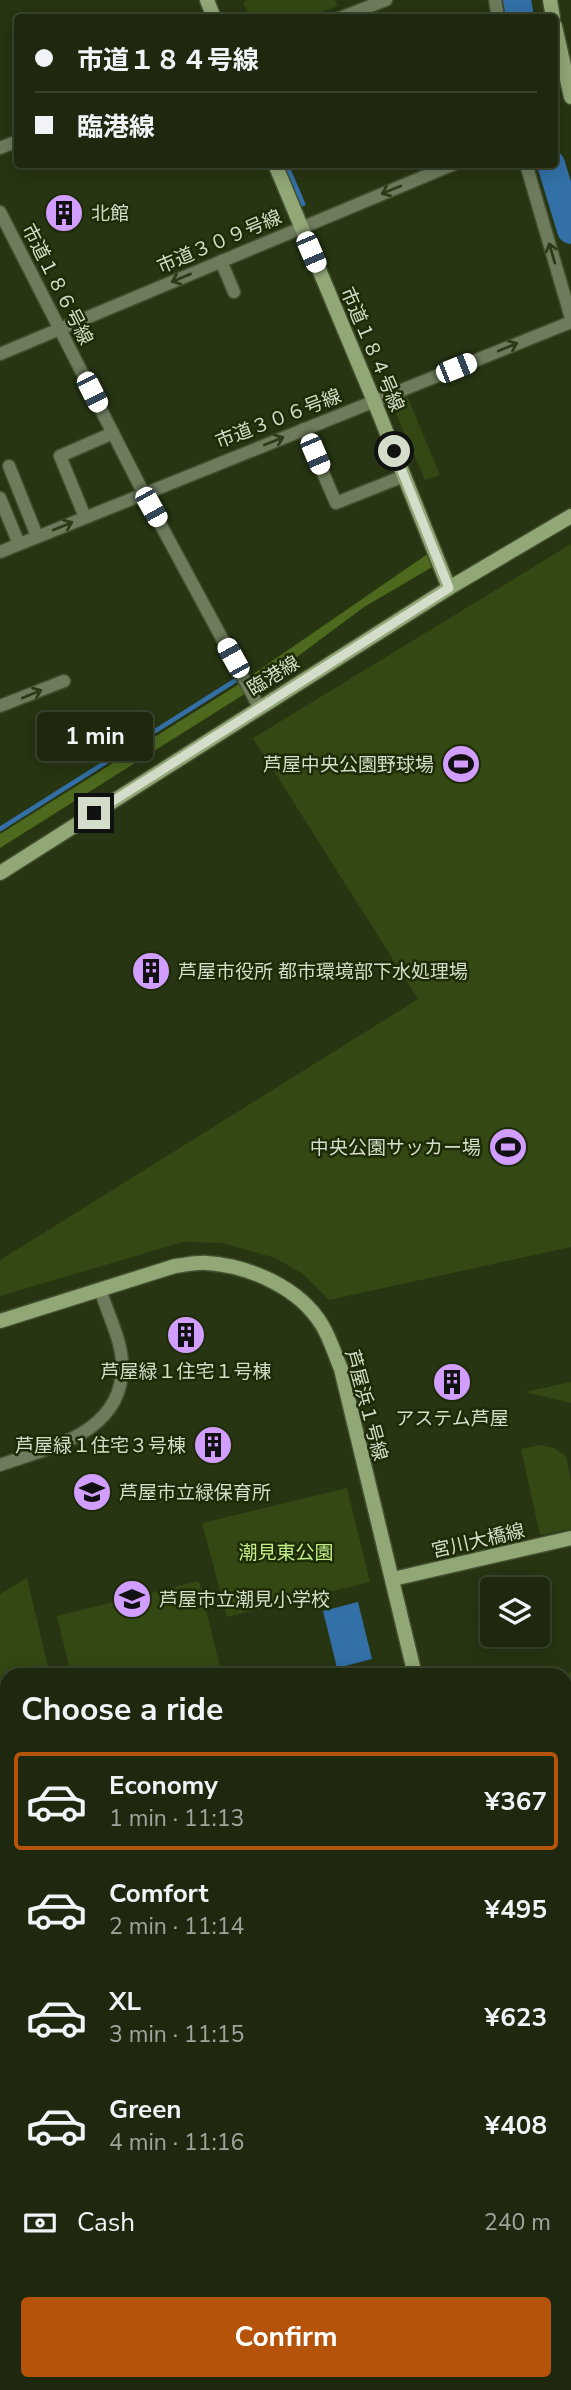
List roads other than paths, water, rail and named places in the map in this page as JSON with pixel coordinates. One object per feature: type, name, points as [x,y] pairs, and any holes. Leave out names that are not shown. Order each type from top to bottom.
[{"type":"street","points":[[350,14],[386,0]]},
{"type":"street","points":[[565,40],[571,97]]},
{"type":"street","name":"市道１８４号線","points":[[277,168],[449,588]]},
{"type":"street","name":"市道３０９号線","points":[[0,354],[444,168]]},
{"type":"street","points":[[527,168],[571,320]]},
{"type":"street","name":"市道１８６号線","points":[[0,212],[143,492],[259,707]]},
{"type":"street","points":[[221,261],[234,292]]},
{"type":"street","name":"市道３０６号線","points":[[0,552],[571,320]]},
{"type":"street","points":[[304,429],[336,503],[404,476]]},
{"type":"street","points":[[85,517],[60,456],[113,433]]},
{"type":"street","points":[[9,466],[37,536]]},
{"type":"street","points":[[0,498],[19,544]]},
{"type":"street","name":"臨港線","points":[[0,873],[449,588],[571,516]]},
{"type":"street","points":[[0,706],[64,681]]},
{"type":"street","name":"芦屋浜１号線","points":[[0,1321],[175,1266],[205,1263],[231,1267],[278,1283],[302,1303],[321,1324],[341,1370],[413,1668]]},
{"type":"street","points":[[0,1465],[81,1434],[99,1422],[116,1401],[122,1362],[100,1289]]},
{"type":"street","name":"宮川大橋線","points":[[393,1579],[571,1538]]},
{"type":"water","points":[[284,168],[290,168],[306,205],[301,207]]},
{"type":"water","points":[[358,1602],[372,1659],[337,1668],[323,1611]]},
{"type":"waterway","points":[[517,0],[519,14]]},
{"type":"waterway","points":[[552,168],[571,230]]},
{"type":"waterway","points":[[0,829],[236,680]]},
{"type":"place","name":"北館","points":[[64,213]]},
{"type":"place","name":"芦屋中央公園野球場","points":[[461,764]]},
{"type":"place","name":"芦屋市役所 都市環境部下水処理場","points":[[151,971]]},
{"type":"place","name":"中央公園サッカー場","points":[[508,1147]]},
{"type":"place","name":"芦屋緑１住宅１号棟","points":[[186,1335]]},
{"type":"place","name":"アステム芦屋","points":[[452,1382]]},
{"type":"place","name":"芦屋緑１住宅３号棟","points":[[213,1445]]},
{"type":"place","name":"芦屋市立緑保育所","points":[[92,1492]]},
{"type":"place","name":"芦屋市立潮見小学校","points":[[132,1599]]},
{"type":"park label","name":"潮見東公園","points":[[286,1552]]}]
